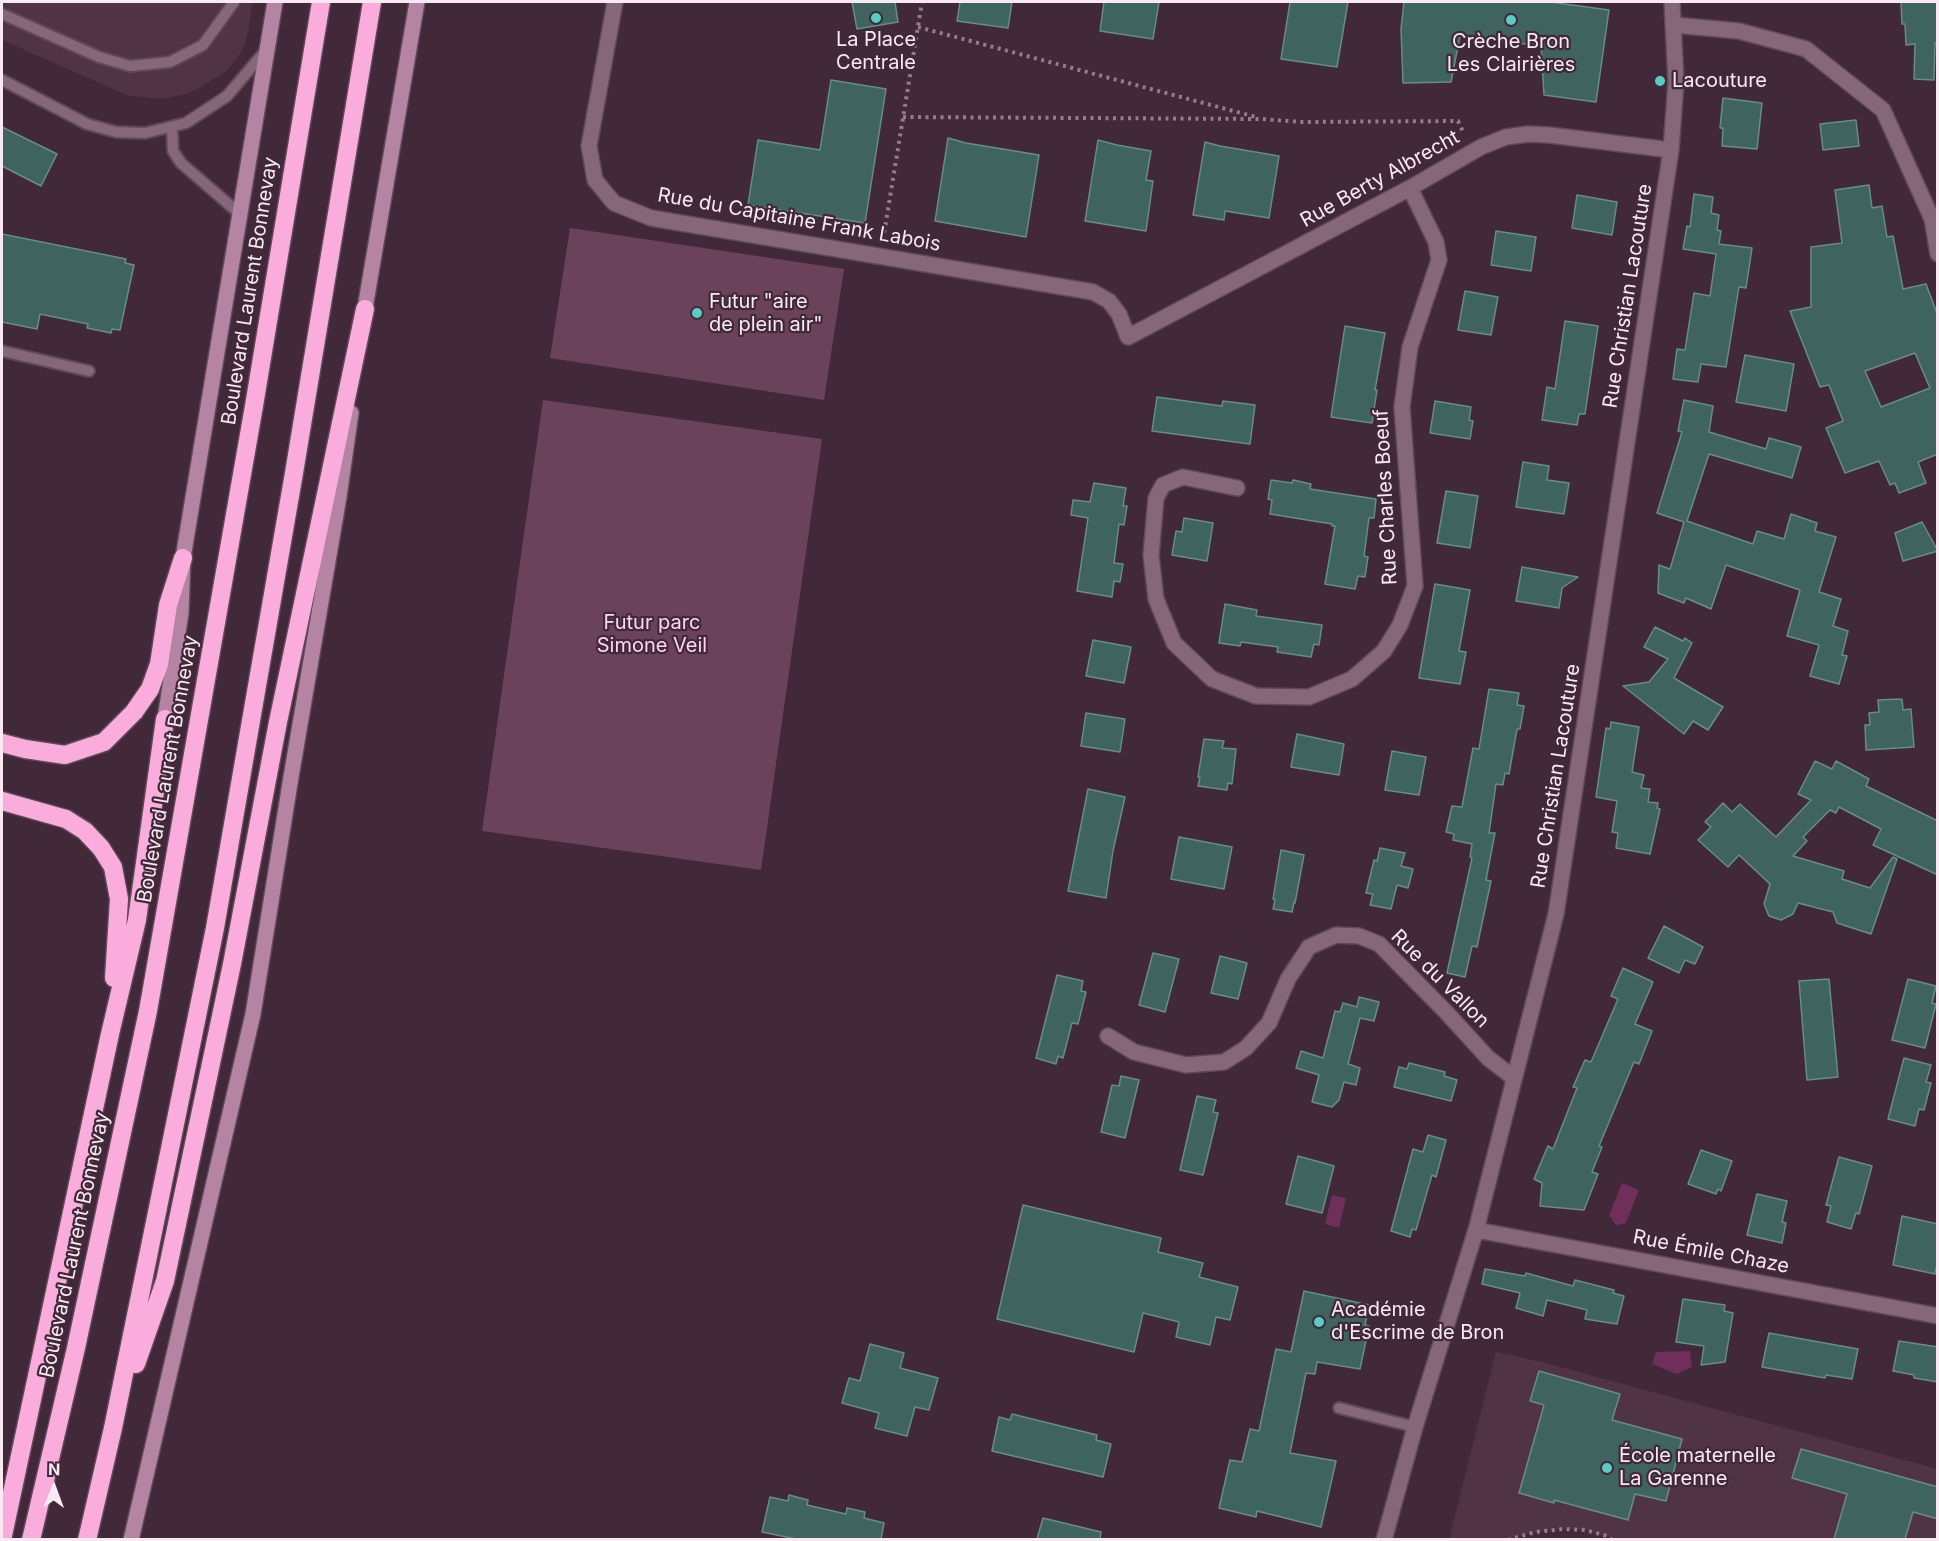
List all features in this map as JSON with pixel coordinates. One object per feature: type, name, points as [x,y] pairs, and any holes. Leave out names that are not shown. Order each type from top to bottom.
[{"type":"highway","name":"Boulevard Laurent Bonnevay","points":[[31,1539],[76,1348],[148,1011],[254,406],[321,2]]},
{"type":"highway","points":[[87,1539],[113,1428],[215,928],[292,485],[372,2]]},
{"type":"highway","points":[[113,1428],[165,1281],[232,964],[280,711],[365,309]]},
{"type":"highway","points":[[2,743],[64,755],[104,742],[134,712],[150,688],[159,664],[168,606],[183,558]]},
{"type":"highway","points":[[2,1539],[110,1034],[137,920],[165,719]]},
{"type":"highway","points":[[2,801],[66,819],[85,831],[113,867],[119,899],[110,1034]]},
{"type":"main road","points":[[165,719],[181,613],[183,558],[275,2]]},
{"type":"main road","points":[[131,1539],[253,1014],[339,497],[365,309],[417,2]]},
{"type":"street","name":"Rue du Capitaine Frank Labois","points":[[615,2],[589,146],[594,180],[614,203],[651,218],[1093,292],[1109,301],[1114,307],[1128,337]]},
{"type":"street","name":"Rue Christian Lacouture","points":[[1384,1539],[1415,1427],[1476,1230],[1556,914],[1671,150],[1676,82],[1672,2]]},
{"type":"street","points":[[1674,25],[1739,31],[1806,49],[1883,110],[1932,219],[1938,254]]},
{"type":"street","name":"Rue Berty Albrecht","points":[[1128,337],[1410,189],[1473,152],[1506,137],[1528,134],[1671,150]]},
{"type":"street","name":"Rue Charles Boeuf","points":[[1237,488],[1183,477],[1163,485],[1156,498],[1151,555],[1156,599],[1174,643],[1212,679],[1256,696],[1309,697],[1352,679],[1384,651],[1400,625],[1415,586],[1402,407],[1410,347],[1439,260],[1436,242],[1410,189]]},
{"type":"street","name":"Rue du Vallon","points":[[1108,1036],[1134,1052],[1186,1065],[1224,1062],[1246,1048],[1269,1023],[1288,979],[1309,947],[1336,934],[1359,936],[1379,944],[1446,1011],[1488,1058],[1514,1077]]},
{"type":"street","name":"Rue Émile Chaze","points":[[1476,1230],[1938,1316]]},
{"type":"lane","points":[[2,14],[99,57],[130,66],[170,62],[203,45],[234,2]]},
{"type":"lane","points":[[2,80],[87,124],[116,132],[145,133],[186,123],[227,96],[267,49]]},
{"type":"lane","points":[[172,127],[173,152],[181,164],[240,213]]},
{"type":"lane","points":[[2,351],[89,371]]},
{"type":"lane","points":[[1339,1408],[1415,1427]]},
{"type":"path","points":[[880,255],[922,2]]},
{"type":"path","points":[[918,27],[1262,119]]},
{"type":"path","points":[[903,117],[1262,119],[1301,122],[1458,121],[1473,152]]},
{"type":"path","points":[[1508,1539],[1535,1532],[1563,1529],[1585,1530],[1612,1539]]},
{"type":"shaded area","points":[[2,2],[252,2],[249,28],[243,49],[228,70],[186,94],[163,99],[129,96],[2,40]]},
{"type":"shaded area","points":[[1622,1183],[1639,1190],[1626,1223],[1617,1225],[1609,1216]]},
{"type":"shaded area","points":[[1332,1195],[1346,1198],[1339,1228],[1325,1224]]},
{"type":"shaded area","points":[[1690,1351],[1692,1367],[1677,1374],[1652,1364],[1656,1352]]},
{"type":"shaded area","name":"École maternelle La Garenne","points":[[1496,1352],[1542,1362],[1937,1469],[1937,1539],[1612,1540],[1585,1530],[1563,1529],[1535,1532],[1508,1539],[1449,1540]]},
{"type":"green space","name":"Futur \"aire de plein air\"","points":[[570,228],[844,269],[824,400],[550,358]]},
{"type":"green space","name":"Futur parc Simone Veil","points":[[543,400],[822,439],[761,870],[482,831]]},
{"type":"building","name":"La Place Centrale","points":[[852,2],[895,2],[898,22],[857,29]]},
{"type":"building","points":[[960,2],[1012,2],[1008,28],[957,21]]},
{"type":"building","points":[[1104,2],[1159,2],[1153,39],[1100,31]]},
{"type":"building","points":[[1290,2],[1348,2],[1337,67],[1281,59]]},
{"type":"building","points":[[1404,2],[1550,2],[1609,10],[1596,102],[1544,95],[1541,46],[1460,36],[1451,82],[1403,83],[1401,29]]},
{"type":"building","points":[[1901,2],[1938,2],[1938,43],[1935,43],[1934,80],[1914,79],[1915,44],[1906,45]]},
{"type":"building","points":[[831,80],[886,89],[865,223],[748,205],[758,140],[820,150]]},
{"type":"building","points":[[1723,98],[1762,103],[1757,149],[1722,146],[1723,128],[1720,128]]},
{"type":"building","points":[[1856,120],[1859,146],[1823,150],[1820,124]]},
{"type":"building","points":[[2,127],[57,154],[41,186],[2,166]]},
{"type":"building","points":[[948,138],[1039,155],[1026,237],[935,221]]},
{"type":"building","points":[[1098,140],[1151,151],[1146,180],[1153,181],[1146,231],[1085,221]]},
{"type":"building","points":[[1205,142],[1279,156],[1269,218],[1225,211],[1224,220],[1193,215]]},
{"type":"building","points":[[1869,185],[1872,208],[1882,206],[1887,237],[1893,236],[1903,289],[1926,284],[1938,316],[1938,454],[1918,462],[1926,483],[1899,493],[1895,483],[1890,485],[1879,461],[1845,473],[1826,428],[1843,421],[1829,385],[1820,387],[1790,311],[1811,307],[1811,247],[1842,243],[1835,190]],"holes":[[[1915,353],[1930,388],[1881,407],[1865,371]]]},
{"type":"building","points":[[1694,194],[1713,197],[1711,213],[1719,215],[1717,230],[1721,231],[1719,244],[1752,248],[1746,288],[1739,287],[1726,367],[1701,364],[1698,382],[1673,379],[1677,349],[1685,350],[1694,293],[1710,296],[1716,254],[1683,249],[1687,226],[1690,227]]},
{"type":"building","points":[[1577,195],[1617,202],[1612,235],[1572,228]]},
{"type":"building","points":[[1496,231],[1536,237],[1531,271],[1491,265]]},
{"type":"building","points":[[2,234],[126,259],[125,263],[134,265],[120,330],[112,329],[111,333],[87,328],[88,324],[40,314],[37,329],[2,322]]},
{"type":"building","points":[[1465,291],[1498,297],[1491,335],[1458,330]]},
{"type":"building","points":[[1565,321],[1598,326],[1585,414],[1579,414],[1577,425],[1542,420],[1547,387],[1555,389]]},
{"type":"building","points":[[1345,326],[1385,333],[1372,423],[1331,417]]},
{"type":"building","points":[[1745,355],[1794,364],[1786,411],[1736,402]]},
{"type":"building","points":[[1157,397],[1222,406],[1223,401],[1255,405],[1250,444],[1152,431]]},
{"type":"building","points":[[1684,400],[1713,406],[1709,432],[1766,449],[1769,438],[1801,447],[1792,478],[1709,454],[1687,521],[1753,544],[1757,531],[1784,539],[1791,514],[1817,523],[1815,531],[1836,537],[1819,592],[1841,599],[1833,626],[1848,631],[1842,655],[1847,656],[1839,684],[1810,676],[1819,645],[1787,636],[1800,590],[1726,565],[1711,609],[1686,598],[1684,603],[1658,593],[1659,565],[1670,569],[1684,522],[1657,513],[1682,432],[1678,431]]},
{"type":"building","points":[[1435,401],[1471,407],[1469,420],[1473,421],[1470,439],[1430,433]]},
{"type":"building","points":[[1523,462],[1549,466],[1547,480],[1569,483],[1564,514],[1516,507]]},
{"type":"building","points":[[1271,480],[1292,483],[1293,480],[1311,484],[1310,489],[1376,499],[1374,518],[1369,518],[1364,556],[1368,557],[1365,577],[1358,576],[1355,589],[1325,584],[1335,526],[1270,514],[1272,500],[1268,499]]},
{"type":"building","points":[[1094,483],[1126,488],[1123,506],[1127,506],[1124,525],[1119,524],[1114,563],[1123,564],[1120,582],[1114,581],[1112,597],[1077,591],[1088,518],[1071,515],[1073,500],[1090,502]]},
{"type":"building","points":[[1446,491],[1478,496],[1470,548],[1437,543]]},
{"type":"building","points":[[1184,518],[1213,523],[1207,561],[1172,555],[1176,531],[1182,532]]},
{"type":"building","points":[[1922,522],[1938,551],[1903,561],[1895,533]]},
{"type":"building","points":[[1522,567],[1578,577],[1562,588],[1559,608],[1516,601]]},
{"type":"building","points":[[1435,584],[1470,590],[1459,651],[1466,652],[1460,684],[1419,678]]},
{"type":"building","points":[[1225,604],[1257,610],[1256,616],[1322,625],[1319,645],[1314,644],[1311,657],[1277,652],[1278,647],[1241,642],[1240,646],[1219,643]]},
{"type":"building","points":[[1655,627],[1683,641],[1685,638],[1692,643],[1674,678],[1723,707],[1708,730],[1693,721],[1684,734],[1623,686],[1649,682],[1668,659],[1644,647]]},
{"type":"building","points":[[1093,640],[1131,647],[1124,683],[1086,676]]},
{"type":"building","points":[[1489,689],[1519,693],[1517,705],[1524,706],[1520,729],[1517,729],[1509,774],[1505,773],[1503,785],[1496,784],[1489,833],[1495,833],[1486,880],[1491,881],[1477,947],[1472,946],[1465,977],[1447,973],[1472,858],[1470,857],[1472,844],[1453,840],[1454,834],[1446,832],[1452,806],[1462,807],[1473,748],[1479,749]]},
{"type":"building","points":[[1902,699],[1903,710],[1911,709],[1914,747],[1866,750],[1865,725],[1870,725],[1869,713],[1879,712],[1878,700]]},
{"type":"building","points":[[1086,713],[1125,719],[1120,752],[1081,746]]},
{"type":"building","points":[[1611,722],[1639,727],[1632,772],[1644,775],[1641,788],[1650,789],[1648,802],[1658,803],[1657,808],[1660,809],[1650,854],[1616,848],[1618,833],[1612,832],[1617,801],[1596,797],[1606,728],[1610,729]]},
{"type":"building","points":[[1297,734],[1344,744],[1339,775],[1291,767]]},
{"type":"building","points":[[1204,739],[1224,741],[1222,748],[1236,749],[1232,784],[1228,783],[1227,790],[1198,786]]},
{"type":"building","points":[[1392,751],[1426,757],[1419,795],[1385,790]]},
{"type":"building","points":[[1815,761],[1832,769],[1836,761],[1869,779],[1866,786],[1938,821],[1938,875],[1873,845],[1881,829],[1839,807],[1836,813],[1830,810],[1803,837],[1807,841],[1793,856],[1844,871],[1842,879],[1870,888],[1893,857],[1897,859],[1871,934],[1837,923],[1833,912],[1798,903],[1793,914],[1781,920],[1769,916],[1764,904],[1770,884],[1739,855],[1728,867],[1698,840],[1711,827],[1705,822],[1723,803],[1732,812],[1740,804],[1776,837],[1811,800],[1798,794]]},
{"type":"building","points":[[1088,789],[1125,797],[1113,851],[1106,898],[1068,891]]},
{"type":"building","points":[[1179,837],[1232,847],[1224,889],[1171,879]]},
{"type":"building","points":[[1380,848],[1405,853],[1401,866],[1413,869],[1408,888],[1397,885],[1391,909],[1370,905],[1373,894],[1366,893],[1374,860],[1377,861]]},
{"type":"building","points":[[1281,850],[1304,855],[1292,912],[1273,909]]},
{"type":"building","points":[[1664,926],[1703,947],[1695,964],[1685,960],[1679,973],[1648,958]]},
{"type":"building","points":[[1153,953],[1179,959],[1165,1012],[1139,1005]]},
{"type":"building","points":[[1220,956],[1247,963],[1238,999],[1211,993]]},
{"type":"building","points":[[1623,968],[1653,982],[1635,1024],[1652,1031],[1639,1064],[1634,1062],[1599,1146],[1602,1147],[1592,1172],[1598,1174],[1584,1210],[1540,1206],[1542,1183],[1534,1179],[1548,1146],[1553,1149],[1577,1088],[1573,1087],[1585,1060],[1591,1062],[1618,999],[1611,996]]},
{"type":"building","points":[[1057,975],[1083,981],[1081,991],[1086,992],[1078,1024],[1072,1023],[1063,1058],[1058,1056],[1056,1064],[1036,1058]]},
{"type":"building","points":[[1829,979],[1838,1077],[1807,1080],[1799,981]]},
{"type":"building","points":[[1908,979],[1936,986],[1932,1003],[1936,1004],[1925,1048],[1892,1040]]},
{"type":"building","points":[[1359,997],[1379,1002],[1374,1021],[1360,1018],[1348,1064],[1360,1068],[1356,1085],[1344,1082],[1339,1100],[1332,1107],[1312,1102],[1319,1075],[1296,1068],[1301,1051],[1323,1058],[1335,1011],[1340,1012],[1343,1003],[1357,1007]]},
{"type":"building","points":[[1904,1058],[1931,1065],[1926,1082],[1931,1083],[1924,1110],[1919,1109],[1915,1126],[1888,1119]]},
{"type":"building","points":[[1409,1063],[1445,1072],[1444,1076],[1457,1080],[1451,1101],[1394,1087],[1399,1067],[1407,1069]]},
{"type":"building","points":[[1121,1076],[1139,1080],[1125,1138],[1101,1132],[1112,1085],[1119,1086]]},
{"type":"building","points":[[1197,1096],[1216,1100],[1213,1112],[1218,1113],[1203,1175],[1180,1170]]},
{"type":"building","points":[[1428,1135],[1446,1140],[1436,1177],[1432,1175],[1416,1230],[1412,1229],[1410,1237],[1391,1231],[1413,1149],[1423,1152]]},
{"type":"building","points":[[1701,1150],[1732,1161],[1721,1191],[1718,1189],[1716,1194],[1688,1184]]},
{"type":"building","points":[[1298,1156],[1334,1166],[1322,1213],[1286,1204]]},
{"type":"building","points":[[1839,1157],[1872,1166],[1859,1214],[1856,1213],[1851,1229],[1827,1222],[1831,1206],[1826,1205]]},
{"type":"building","points":[[1757,1194],[1787,1201],[1782,1222],[1786,1223],[1782,1243],[1747,1235]]},
{"type":"building","points":[[1023,1205],[1161,1238],[1158,1252],[1203,1263],[1199,1277],[1238,1287],[1230,1320],[1216,1317],[1210,1345],[1176,1337],[1179,1322],[1143,1313],[1134,1352],[997,1319]]},
{"type":"building","points":[[1902,1216],[1938,1224],[1938,1260],[1935,1274],[1893,1265]]},
{"type":"building","points":[[1485,1269],[1525,1276],[1526,1273],[1573,1286],[1575,1280],[1614,1290],[1613,1293],[1624,1296],[1617,1324],[1585,1319],[1587,1310],[1547,1300],[1543,1316],[1516,1308],[1520,1293],[1482,1284]]},
{"type":"building","points":[[1304,1291],[1369,1305],[1365,1325],[1369,1326],[1360,1369],[1317,1362],[1315,1374],[1306,1373],[1290,1453],[1336,1461],[1321,1527],[1257,1511],[1256,1517],[1219,1508],[1230,1460],[1242,1462],[1250,1429],[1259,1431],[1276,1349],[1291,1352]]},
{"type":"building","points":[[1683,1299],[1725,1305],[1724,1311],[1733,1313],[1725,1362],[1701,1365],[1704,1346],[1676,1342]]},
{"type":"building","points":[[1769,1333],[1858,1349],[1852,1379],[1826,1375],[1825,1378],[1762,1367]]},
{"type":"building","points":[[1899,1341],[1938,1347],[1938,1382],[1914,1378],[1914,1375],[1893,1371]]},
{"type":"building","points":[[870,1344],[904,1353],[900,1368],[938,1378],[929,1410],[915,1407],[907,1436],[875,1428],[879,1413],[842,1403],[849,1378],[860,1381]]},
{"type":"building","points":[[1539,1371],[1620,1394],[1612,1420],[1682,1439],[1666,1501],[1635,1494],[1628,1520],[1519,1493],[1544,1405],[1530,1401]]},
{"type":"building","points":[[1012,1414],[1097,1435],[1096,1440],[1111,1444],[1103,1477],[992,1451],[999,1417],[1010,1420]]},
{"type":"building","points":[[1801,1449],[1938,1487],[1938,1519],[1913,1512],[1905,1539],[1834,1539],[1847,1494],[1792,1478]]},
{"type":"building","points":[[789,1495],[808,1500],[807,1505],[846,1514],[847,1508],[865,1512],[864,1518],[884,1523],[881,1539],[796,1539],[762,1532],[770,1497],[788,1501]]},
{"type":"building","points":[[1043,1518],[1101,1532],[1100,1539],[1037,1539]]},
{"type":"place","name":"La Place Centrale","points":[[876,18]]},
{"type":"place","name":"Crèche Bron Les Clairières","points":[[1511,20]]},
{"type":"place","name":"Lacouture","points":[[1660,81]]},
{"type":"place","name":"Futur \"aire de plein air\"","points":[[697,313]]},
{"type":"place","name":"Académie d'Escrime de Bron","points":[[1319,1322]]},
{"type":"place","name":"École maternelle La Garenne","points":[[1607,1468]]}]
